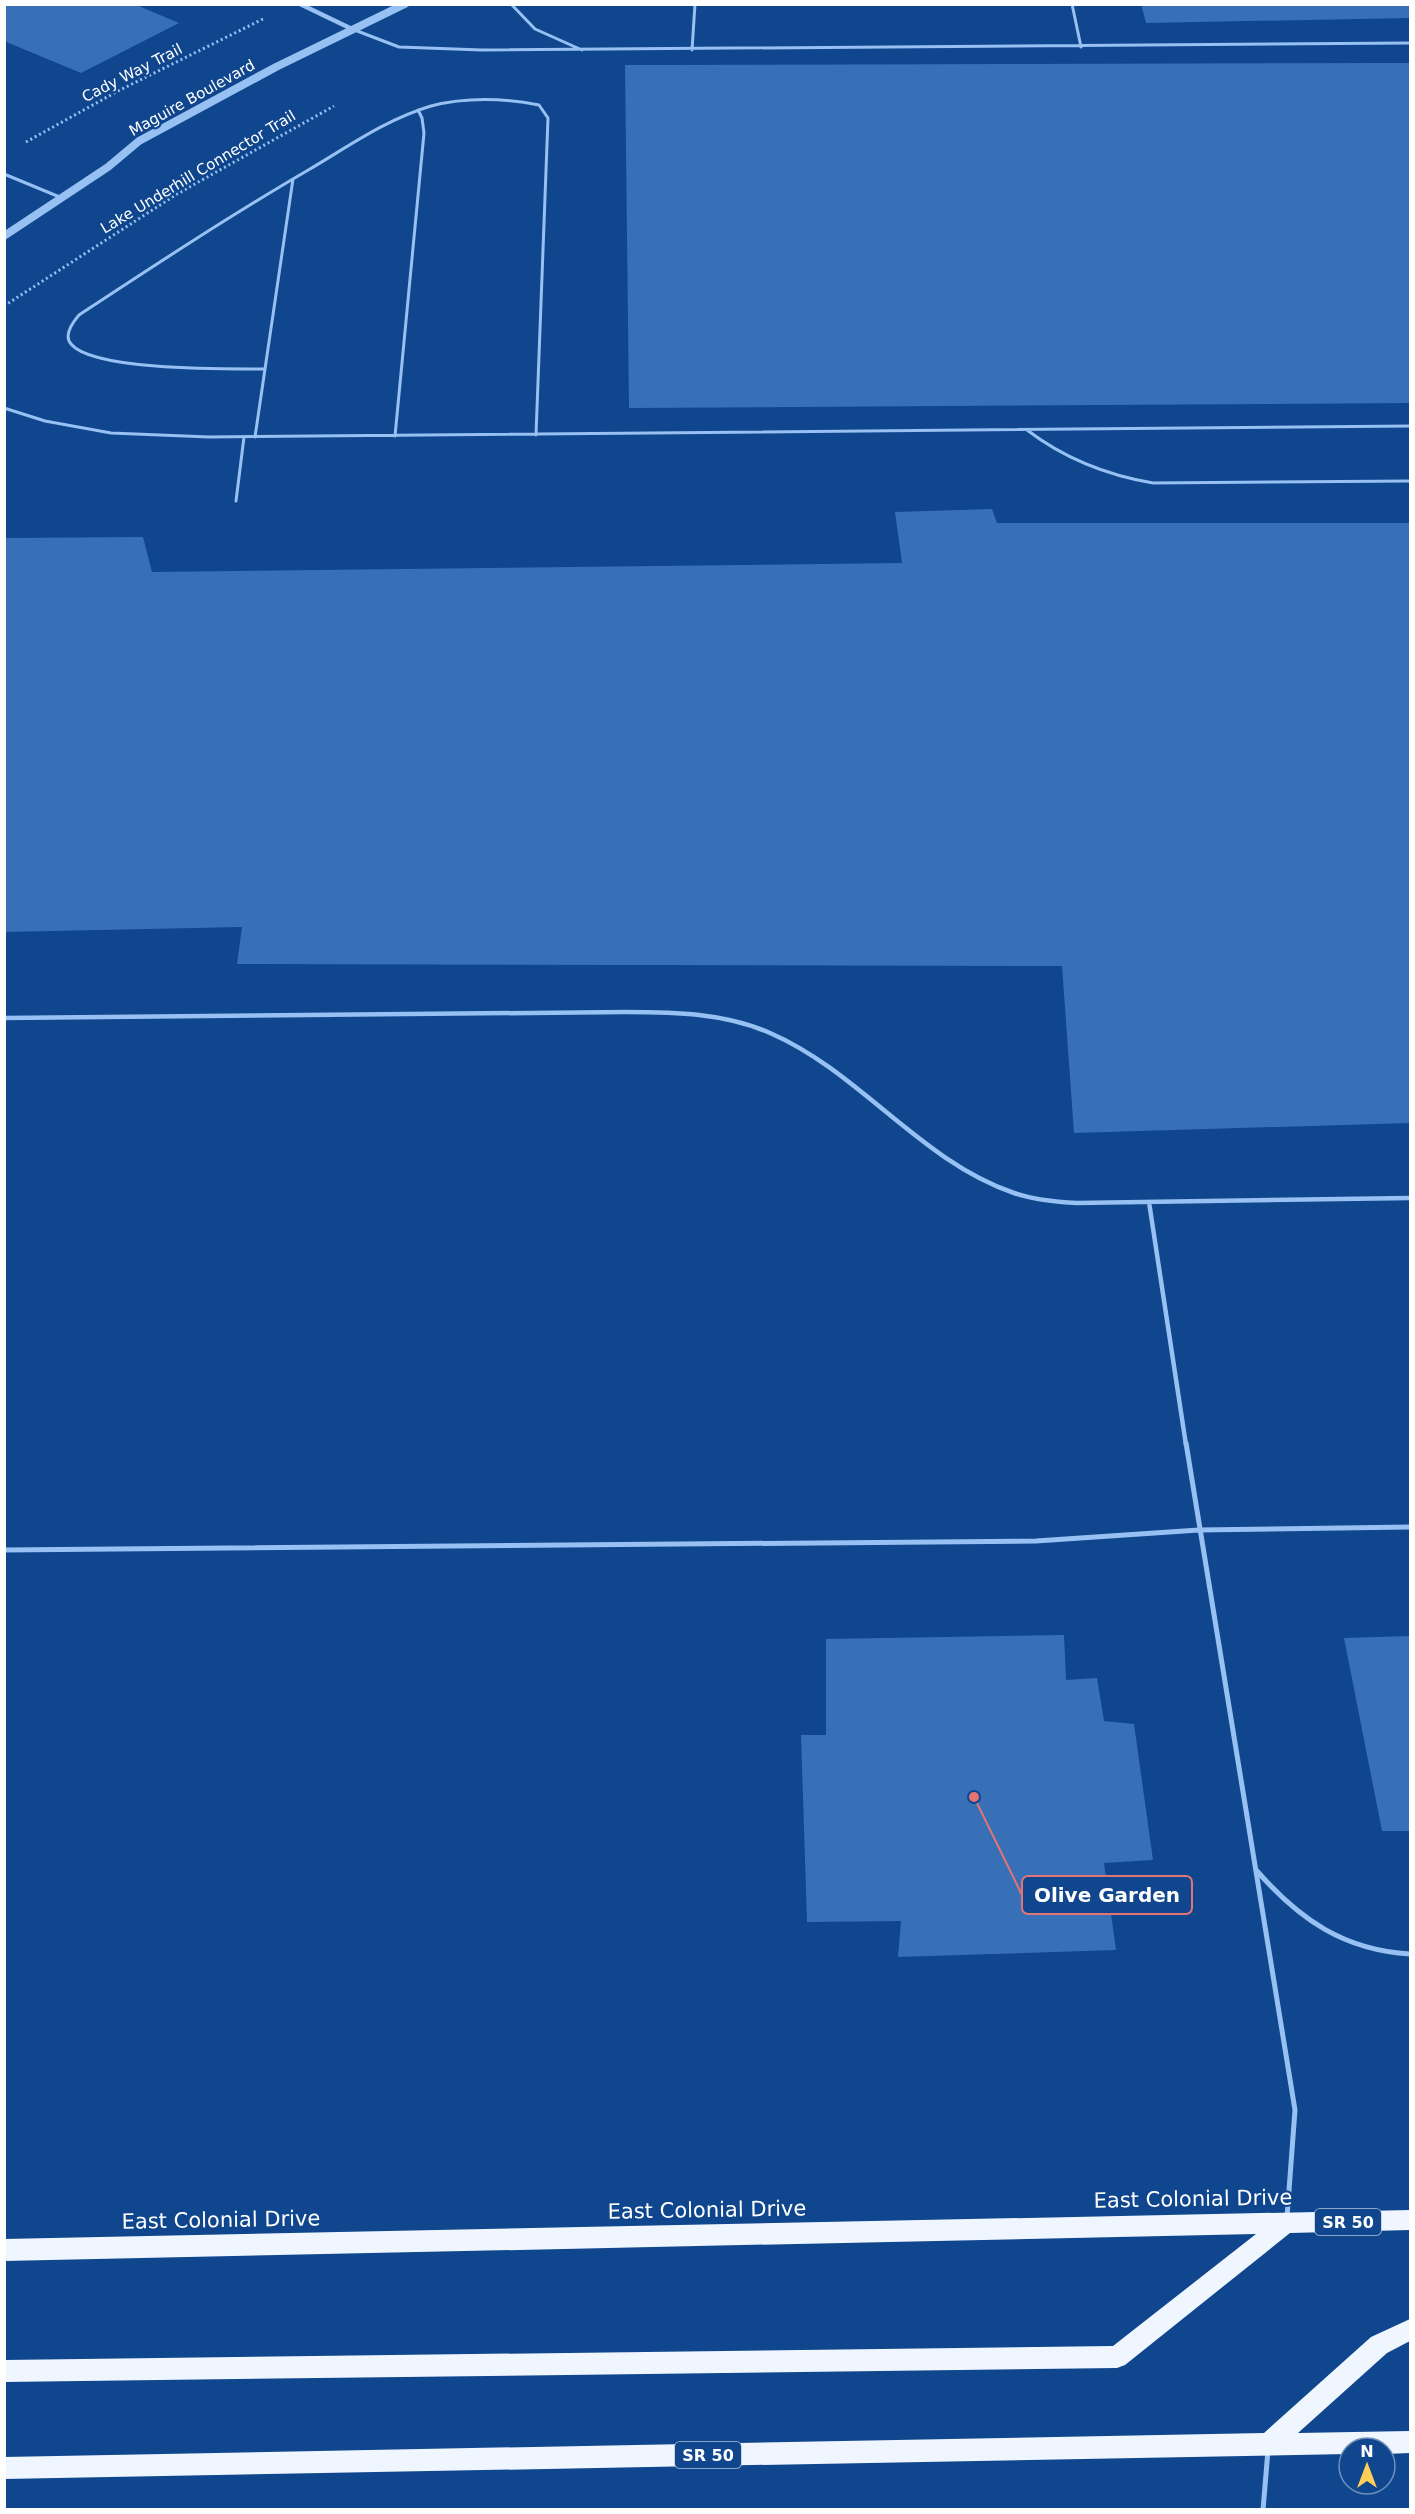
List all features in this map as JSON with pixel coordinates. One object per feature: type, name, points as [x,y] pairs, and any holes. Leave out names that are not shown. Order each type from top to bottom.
[{"type":"highway","name":"East Colonial Drive","points":[[4,2250],[1410,2220]]},
{"type":"highway","points":[[4,2371],[1117,2357],[1286,2223]]},
{"type":"highway","points":[[1268,2445],[1379,2345],[1410,2330]]},
{"type":"highway","name":"SR 50","points":[[4,2468],[1410,2442]]},
{"type":"street","points":[[300,4],[352,29]]},
{"type":"street","name":"Maguire Boulevard","points":[[4,236],[108,167],[139,141],[352,29],[405,4]]},
{"type":"lane","points":[[511,4],[535,29],[584,51]]},
{"type":"lane","points":[[692,50],[695,4]]},
{"type":"lane","points":[[1072,4],[1081,47]]},
{"type":"lane","points":[[352,29],[389,45],[411,48],[584,51],[1410,43]]},
{"type":"lane","points":[[265,369],[201,369],[140,364],[80,350],[71,345],[68,338],[73,321],[79,315],[294,178],[382,126],[418,110],[464,101],[513,100],[539,105],[546,113],[537,435]]},
{"type":"lane","points":[[395,436],[424,133],[422,118],[418,110]]},
{"type":"lane","points":[[4,174],[62,198]]},
{"type":"lane","points":[[255,437],[294,178]]},
{"type":"lane","points":[[4,408],[45,421],[111,433],[244,437],[1410,426]]},
{"type":"lane","points":[[1027,430],[1046,446],[1071,460],[1098,471],[1144,481],[1410,481]]},
{"type":"lane","points":[[236,501],[244,437]]},
{"type":"lane","points":[[4,1018],[614,1012],[677,1012],[711,1016],[769,1032],[801,1048],[851,1080],[903,1125],[960,1167],[1008,1191],[1030,1198],[1066,1203],[1410,1198]]},
{"type":"lane","points":[[1149,1202],[1199,1530],[1295,2110],[1286,2223]]},
{"type":"lane","points":[[4,1550],[1036,1541],[1199,1530],[1410,1527]]},
{"type":"lane","points":[[1256,1869],[1274,1892],[1299,1914],[1324,1931],[1352,1943],[1379,1950],[1410,1954]]},
{"type":"lane","points":[[1263,2510],[1268,2445]]},
{"type":"path","name":"Cady Way Trail","points":[[23,143],[118,91],[272,15]]},
{"type":"path","name":"Lake Underhill Connector Trail","points":[[4,306],[177,194],[342,102]]},
{"type":"building","points":[[4,4],[134,4],[179,23],[81,73],[4,41]]},
{"type":"building","points":[[1141,4],[1410,4],[1410,18],[1146,23]]},
{"type":"building","points":[[1410,63],[1410,403],[629,408],[625,65]]},
{"type":"building","points":[[992,509],[997,523],[1410,523],[1410,1123],[1074,1133],[1062,966],[237,964],[242,927],[4,932],[4,538],[143,537],[152,572],[902,563],[895,512]]},
{"type":"building","points":[[1064,1635],[1066,1680],[1097,1678],[1104,1721],[1134,1724],[1153,1860],[1104,1863],[1116,1950],[898,1957],[901,1921],[807,1922],[801,1735],[826,1735],[826,1639]]},
{"type":"building","points":[[1410,1636],[1410,1831],[1382,1831],[1344,1638]]},
{"type":"place","name":"Olive Garden","points":[[974,1797]]}]
